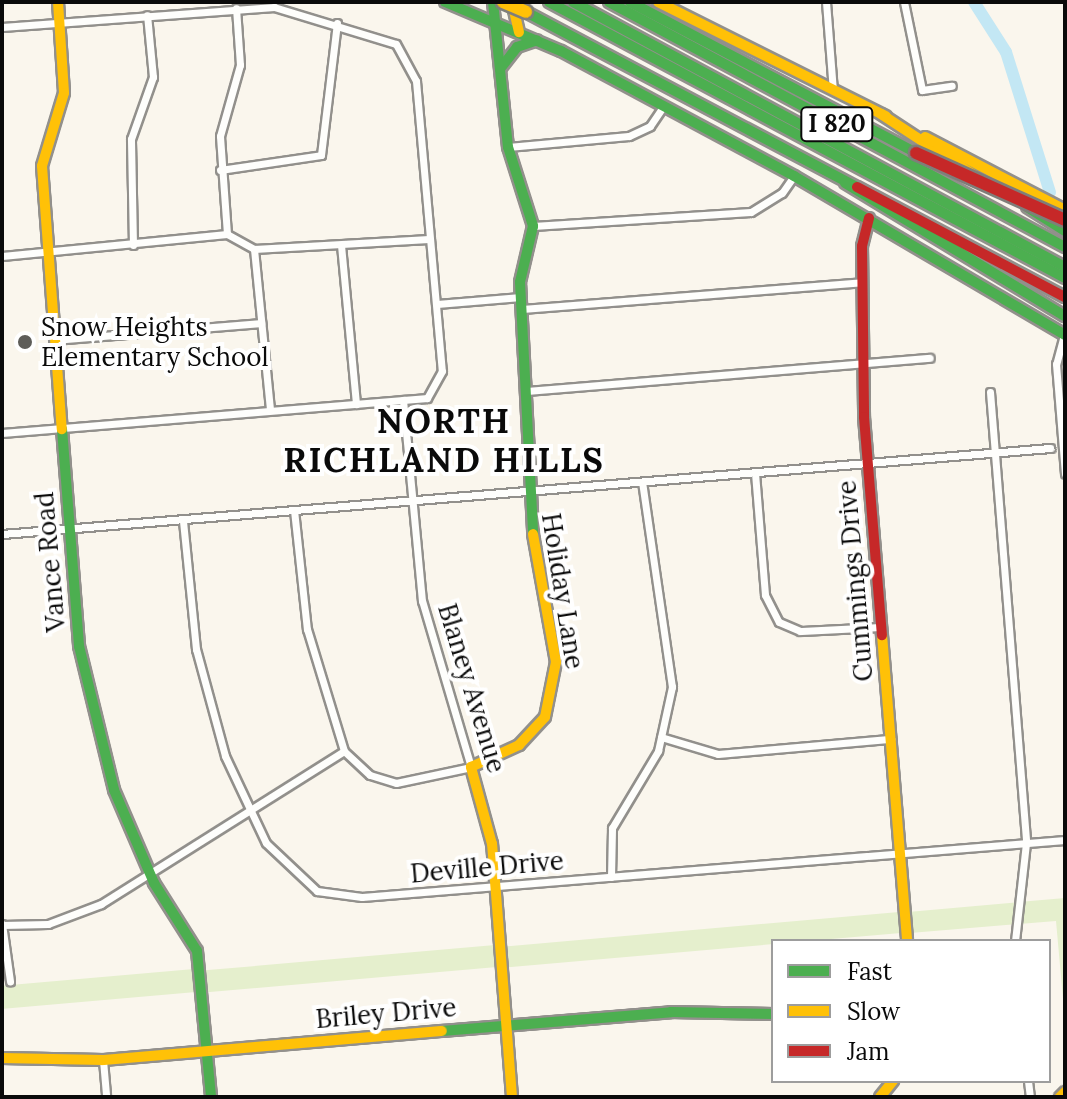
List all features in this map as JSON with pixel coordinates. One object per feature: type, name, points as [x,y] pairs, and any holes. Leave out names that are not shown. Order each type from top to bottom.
[{"type":"main road","name":"Vance Road","points":[[58,2],[64,93],[42,166],[45,252],[69,529],[91,714],[149,874],[197,951],[211,1097]]},
{"type":"main road","points":[[448,2],[537,40],[794,176],[1065,335]]},
{"type":"main road","name":"Holiday Lane","points":[[471,767],[531,734],[556,683],[526,492],[527,391],[522,303],[533,226],[508,147],[493,2]]},
{"type":"main road","name":"I 820","points":[[503,2],[1065,297]]},
{"type":"main road","points":[[512,2],[519,32]]},
{"type":"main road","points":[[549,2],[1065,278]]},
{"type":"main road","points":[[573,2],[1065,267]]},
{"type":"main road","name":"I 820","points":[[609,2],[1065,247]]},
{"type":"main road","points":[[630,2],[916,153],[1065,220]]},
{"type":"main road","points":[[658,2],[1065,210]]},
{"type":"main road","points":[[500,69],[517,47],[537,40]]},
{"type":"main road","points":[[881,114],[1065,231]]},
{"type":"main road","points":[[841,177],[853,193],[1065,316]]},
{"type":"main road","name":"Cummings Drive","points":[[869,218],[862,282],[867,465],[907,939]]},
{"type":"main road","name":"Blaney Avenue","points":[[471,767],[495,886],[512,1097]]},
{"type":"main road","name":"Briley Drive","points":[[2,1058],[103,1060],[734,1008],[771,1014]]},
{"type":"main road","points":[[1060,1097],[1065,1092]]},
{"type":"street","points":[[826,2],[833,90]]},
{"type":"street","points":[[904,2],[922,90],[952,86]]},
{"type":"street","points":[[2,27],[274,7],[337,23],[396,44],[415,77],[442,371],[427,398],[2,433]]},
{"type":"street","points":[[227,234],[220,170],[222,128],[240,65],[236,8]]},
{"type":"street","points":[[133,245],[131,139],[153,77],[147,15]]},
{"type":"street","points":[[220,170],[321,155],[337,23]]},
{"type":"street","points":[[508,147],[629,136],[650,126],[663,107]]},
{"type":"street","points":[[533,226],[751,212],[774,200],[794,176]]},
{"type":"street","points":[[2,256],[227,234],[254,249],[429,239]]},
{"type":"street","points":[[341,245],[356,404]]},
{"type":"street","points":[[254,249],[270,410]]},
{"type":"street","points":[[437,304],[522,303],[862,282]]},
{"type":"street","points":[[52,340],[261,323]]},
{"type":"street","points":[[1065,335],[1056,364],[1065,474]]},
{"type":"street","points":[[527,391],[930,358]]},
{"type":"street","points":[[990,392],[1026,843],[1015,939]]},
{"type":"street","name":"Blaney Avenue","points":[[403,400],[425,616],[471,767]]},
{"type":"street","points":[[2,534],[1050,448]]},
{"type":"street","points":[[755,473],[765,595],[779,622],[800,631],[882,627]]},
{"type":"street","points":[[611,877],[612,828],[647,775],[661,737],[672,687],[642,482]]},
{"type":"street","points":[[294,510],[307,629],[344,751],[370,775],[396,783],[471,767]]},
{"type":"street","name":"Deville Drive","points":[[183,521],[202,673],[248,811],[284,866],[317,891],[362,897],[1065,840]]},
{"type":"street","points":[[661,737],[718,754],[891,739]]},
{"type":"street","points":[[10,981],[2,924],[68,919],[149,874],[344,751]]},
{"type":"street","points":[[103,1060],[106,1097]]},
{"type":"green space","points":[[1065,898],[1065,1021],[1056,921],[910,933],[908,912]]},
{"type":"green space","points":[[899,912],[901,933],[831,939],[771,939],[771,944],[508,967],[506,946]]},
{"type":"green space","points":[[495,945],[497,967],[207,992],[205,970]]},
{"type":"green space","points":[[194,969],[196,992],[4,1009],[2,986]]},
{"type":"waterway","points":[[974,2],[1006,52],[1050,192]]},
{"type":"traffic: fast","points":[[445,2],[561,51],[794,176],[1065,335]]},
{"type":"traffic: fast","points":[[493,2],[508,147],[533,226],[520,282],[533,534]]},
{"type":"traffic: fast","points":[[549,2],[1065,278]]},
{"type":"traffic: fast","points":[[573,2],[1065,267]]},
{"type":"traffic: fast","points":[[609,2],[1065,247]]},
{"type":"traffic: fast","points":[[630,2],[916,153]]},
{"type":"traffic: fast","points":[[526,12],[857,187]]},
{"type":"traffic: fast","points":[[500,69],[517,47],[537,40]]},
{"type":"traffic: fast","points":[[845,183],[1065,316]]},
{"type":"traffic: fast","points":[[1027,207],[1065,231]]},
{"type":"traffic: fast","points":[[62,429],[79,646],[114,790],[154,883],[197,951],[211,1097]]},
{"type":"traffic: fast","points":[[442,1031],[671,1012],[771,1014]]},
{"type":"traffic: slow","points":[[58,2],[64,93],[42,166],[62,429]]},
{"type":"traffic: slow","points":[[503,2],[526,12]]},
{"type":"traffic: slow","points":[[512,2],[519,32]]},
{"type":"traffic: slow","points":[[658,2],[886,116]]},
{"type":"traffic: slow","points":[[881,114],[974,175]]},
{"type":"traffic: slow","points":[[925,137],[1065,210]]},
{"type":"traffic: slow","points":[[512,1097],[492,844],[471,767],[519,745],[545,717],[556,662],[533,534]]},
{"type":"traffic: slow","points":[[882,635],[907,939]]},
{"type":"traffic: slow","points":[[2,1058],[103,1060],[442,1031]]},
{"type":"traffic: slow","points":[[880,1097],[891,1083]]},
{"type":"traffic: slow","points":[[1060,1097],[1065,1092]]},
{"type":"traffic: jam","points":[[916,153],[1065,220]]},
{"type":"traffic: jam","points":[[857,187],[1065,297]]},
{"type":"traffic: jam","points":[[869,218],[862,246],[864,417],[882,635]]},
{"type":"place","name":"Snow Heights Elementary School","points":[[25,342]]},
{"type":"district","name":"NORTH RICHLAND HILLS","points":[[444,440]]}]
